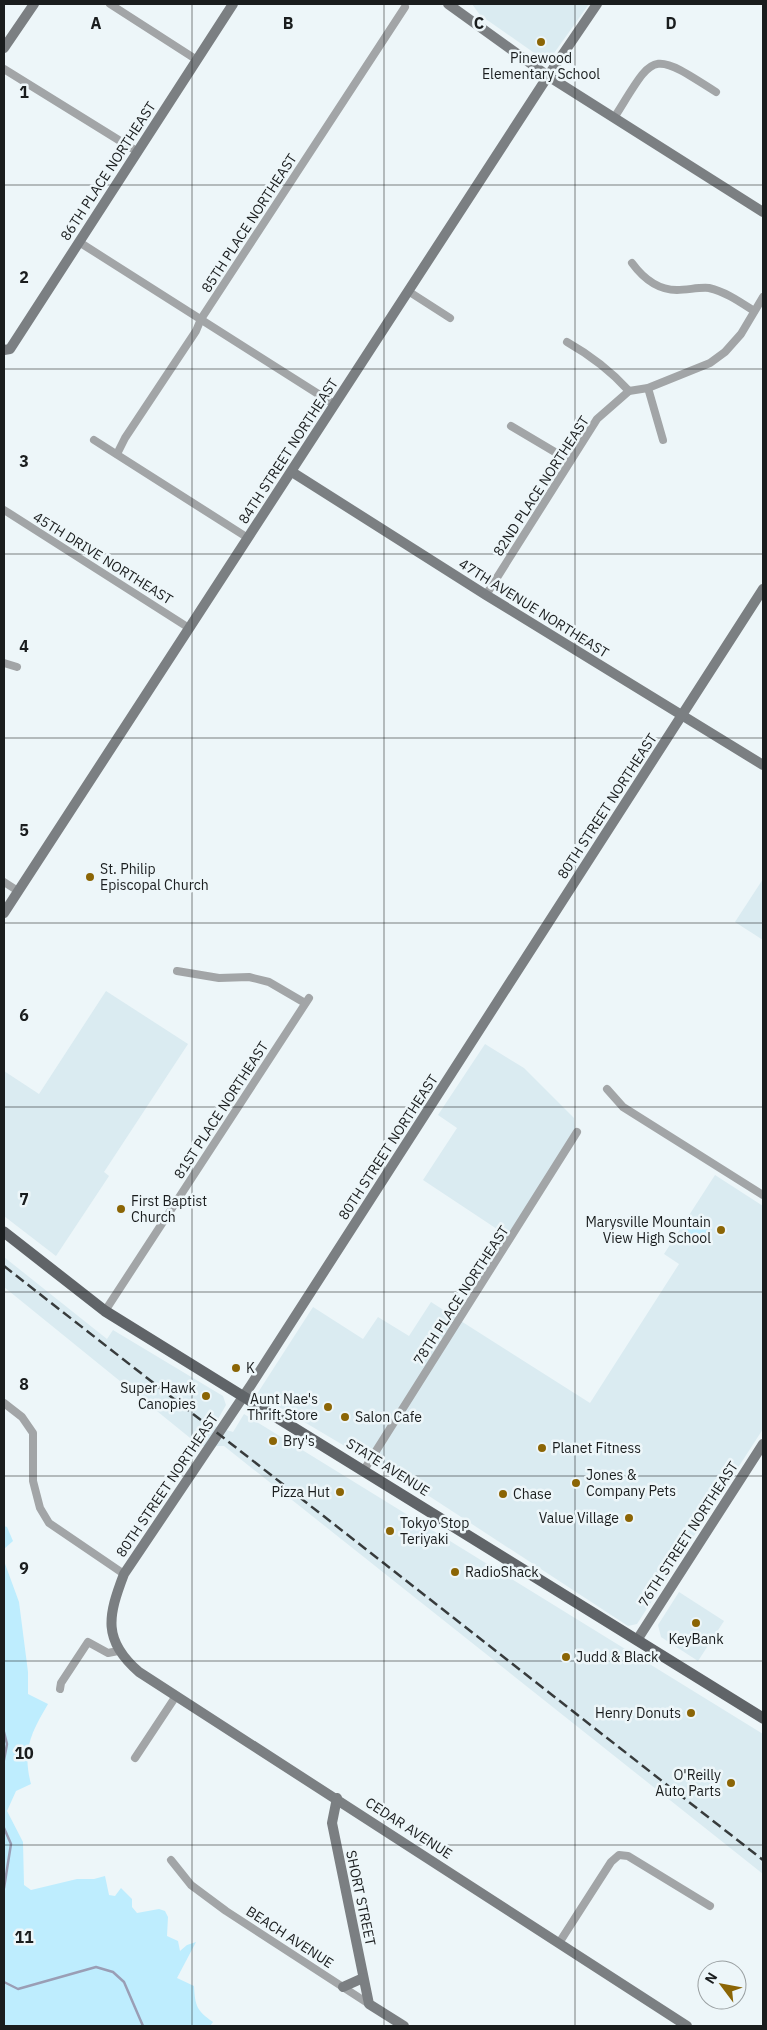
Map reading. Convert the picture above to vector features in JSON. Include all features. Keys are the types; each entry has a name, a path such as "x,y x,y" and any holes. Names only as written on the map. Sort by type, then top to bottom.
{"main road":[{"name":"STATE AVENUE","path":"4,1232 106,1311 763,1718"}],"street":[{"path":"4,48 34,4"},
{"path":"110,4 197,60"},
{"name":"86TH PLACE NORTHEAST","path":"4,350 10,349 234,4"},
{"path":"448,4 548,76 763,212"},
{"name":"84TH STREET NORTHEAST","path":"4,913 292,472 334,404 597,4"},
{"name":"85TH PLACE NORTHEAST","path":"117,454 125,438 196,331 200,319 405,7"},
{"path":"614,118 646,68 661,62 676,66 716,92"},
{"path":"4,69 138,152"},
{"path":"79,242 334,404"},
{"path":"632,263 642,276 662,287 676,290 708,288 730,296 754,311"},
{"path":"408,291 450,318"},
{"path":"567,342 584,351 615,376 629,391 648,388 710,363 725,352 741,334 763,297"},
{"path":"648,388 663,440"},
{"name":"82ND PLACE NORTHEAST","path":"486,595 597,419 629,391"},
{"path":"511,426 570,461"},
{"path":"94,440 248,538"},
{"name":"47TH AVENUE NORTHEAST","path":"292,472 486,595 763,765"},
{"name":"45TH DRIVE NORTHEAST","path":"4,510 189,628"},
{"name":"80TH STREET NORTHEAST","path":"118,1651 111,1629 110,1616 112,1605 124,1574 244,1396 763,589"},
{"path":"4,663 17,667"},
{"path":"4,882 18,891"},
{"name":"81ST PLACE NORTHEAST","path":"106,1311 307,1001 269,982 249,978 219,978 176,971"},
{"path":"607,1089 623,1106 763,1195"},
{"name":"78TH PLACE NORTHEAST","path":"364,1470 577,1132"},
{"path":"4,1403 22,1417 33,1433 33,1481 40,1508 49,1523 124,1574"},
{"name":"76TH STREET NORTHEAST","path":"637,1640 763,1444"},
{"path":"60,1690 61,1683 88,1642 108,1653 118,1651"},
{"name":"CEDAR AVENUE","path":"118,1651 139,1672 337,1798 687,2026"},
{"path":"135,1758 176,1696"},
{"name":"SHORT STREET","path":"337,1798 332,1823 369,2004"},
{"path":"559,1943 611,1862 619,1855 628,1856 710,1906"},
{"name":"BEACH AVENUE","path":"171,1860 191,1885 275,1944 404,2026"},
{"path":"343,1987 363,1978"}],"shaded area":[{"name":"Pinewood Elementary School","path":"472,4 589,4 552,56 546,58 540,57 480,15"},
{"path":"763,879 763,940 735,922"},
{"path":"106,991 188,1044 104,1172 109,1176 56,1256 4,1216 4,1071 39,1094"},
{"path":"485,1044 524,1068 574,1118 575,1130 509,1237 423,1180 457,1128 438,1115"},
{"path":"715,1175 763,1206 763,1429 637,1624 628,1626 429,1496 257,1394 313,1307 363,1339 378,1317 409,1336 431,1302 590,1403 679,1264 664,1254"},
{"path":"690,1217 712,1231 707,1242 704,1243 683,1230"},
{"path":"4,1257 107,1339 113,1330 223,1396 226,1405 214,1426 233,1432 244,1414 763,1734 763,1874 224,1446 200,1446 4,1287"},
{"path":"4,1526 7,1527 13,1541 4,1549"},
{"path":"4,1561 19,1602 28,1672 28,1694 48,1704 33,1733 28,1751 28,1772 31,1784 16,1791 7,1811 23,1842 24,1885 31,1890 77,1879 94,1879 105,1876 109,1895 115,1896 121,1888 132,1899 132,1907 137,1913 159,1909 165,1911 168,1917 167,1936 178,1941 180,1951 187,1945 196,1942 177,1978 194,1986 196,2003 203,2015 213,2022 210,2026 4,2026"},
{"path":"679,1592 724,1621 698,1661 661,1637 658,1625"}],"waterway":[{"path":"4,1732 7,1744 4,1760"},
{"path":"4,1828 11,1844 4,1888"},
{"path":"4,1982 18,1989 96,1967 113,1972 124,1982 143,2026"}],"railway":[{"path":"4,1266 763,1860"}],"place":[{"name":"Pinewood Elementary School","path":"541,42"},
{"name":"St. Philip Episcopal Church","path":"90,877"},
{"name":"First Baptist Church","path":"121,1209"},
{"name":"Marysville Mountain View High School","path":"721,1230"},
{"name":"K","path":"236,1368"},
{"name":"Super Hawk Canopies","path":"206,1396"},
{"name":"Aunt Nae's Thrift Store","path":"328,1407"},
{"name":"Salon Cafe","path":"345,1417"},
{"name":"Bry's","path":"273,1441"},
{"name":"Planet Fitness","path":"542,1448"},
{"name":"Jones & Company Pets","path":"576,1483"},
{"name":"Pizza Hut","path":"340,1492"},
{"name":"Chase","path":"503,1494"},
{"name":"Value Village","path":"629,1518"},
{"name":"Tokyo Stop Teriyaki","path":"390,1531"},
{"name":"RadioShack","path":"455,1572"},
{"name":"KeyBank","path":"696,1623"},
{"name":"Judd & Black","path":"566,1657"},
{"name":"Henry Donuts","path":"691,1713"},
{"name":"O'Reilly Auto Parts","path":"731,1783"}]}
